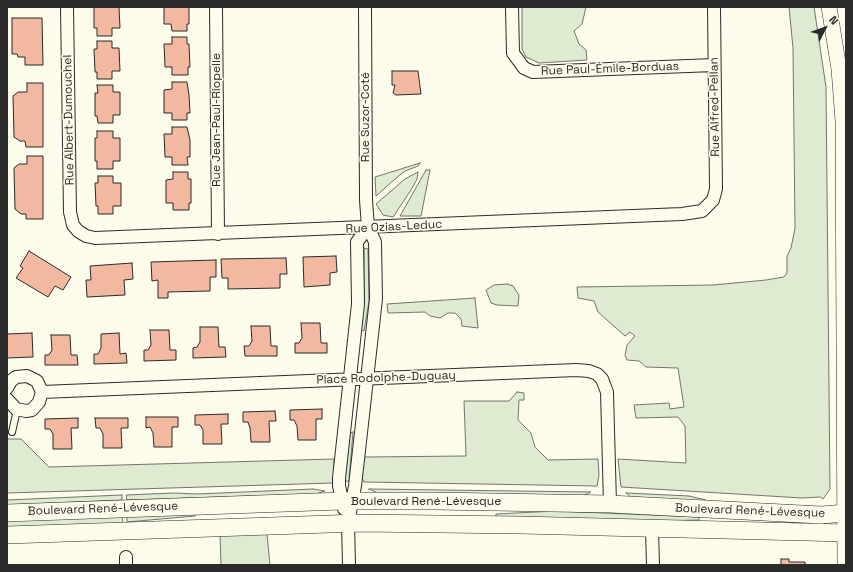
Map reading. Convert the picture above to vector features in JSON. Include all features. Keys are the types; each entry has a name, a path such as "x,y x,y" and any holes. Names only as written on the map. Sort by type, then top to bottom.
{"main road":[{"name":"Boulevard René-Lévesque","path":"7,513 347,501 610,504 821,515 846,513"},
{"name":"Boulevard René-Lévesque","path":"7,535 348,524 505,525 846,533"}],"street":[{"name":"Rue Albert-Dumouchel","path":"67,7 70,212 73,225 78,231"},
{"name":"Rue Jean-Paul-Riopelle","path":"216,7 218,234"},
{"name":"Rue Suzor-Coté","path":"347,501 355,486 370,338 376,299 375,242 368,227 365,7"},
{"name":"Rue Paul-Émile-Borduas","path":"512,7 513,53 524,68 533,72 714,65"},
{"name":"Rue Alfred-Pellan","path":"709,206 716,189 714,7"},
{"path":"829,7 839,69 844,121 845,565"},
{"name":"Rue Ozias-Leduc","path":"78,231 86,236 96,238 218,234 682,214 697,213 709,206"},
{"name":"Rue Suzor-Coté","path":"349,565 347,501 339,486 358,304 357,242 368,227"},
{"path":"355,337 370,338"},
{"name":"Place Rodolphe-Duguay","path":"42,392 576,370 597,374 602,378 607,392 610,504"},
{"path":"7,388 11,381 16,377 27,376 37,381 42,392 36,406 26,411 17,410 11,406 7,399"},
{"path":"345,426 361,427"},
{"path":"652,529 653,565"}],"lane":[{"path":"12,432 17,410"}],"green space":[{"path":"522,7 586,7 582,24 574,31 579,44 586,50 587,60 539,63 526,57 522,49"},
{"path":"789,7 814,7 826,87 830,489 823,499 820,497 802,498 621,487 618,459 686,463 685,426 678,417 636,418 634,405 669,403 670,409 684,407 678,368 646,367 639,361 627,360 625,355 627,345 635,336 630,332 625,336 598,312 594,301 578,298 577,287 713,285 784,277 787,273 787,256 791,248 795,228 793,48"},
{"path":"420,163 418,166 405,171 376,196 375,177"},
{"path":"426,170 430,170 421,216 400,216"},
{"path":"418,172 417,179 411,190 393,217 383,215 376,204 405,179"},
{"path":"364,248 368,249 369,301 364,331 361,330 364,300"},
{"path":"507,284 513,286 519,295 518,306 497,305 491,303 486,290 494,285"},
{"path":"475,298 478,328 462,326 461,319 455,313 448,313 440,318 430,316 425,312 388,313 387,304"},
{"path":"517,392 524,393 524,400 519,400 518,420 531,433 535,447 548,460 598,459 599,475 597,486 364,482 361,475 364,457 466,456 464,401 509,401"},
{"path":"353,432 348,482 345,480 350,433"},
{"path":"7,439 21,439 49,467 334,459 334,477 333,483 7,493"},
{"path":"313,489 325,491 316,494 127,500 126,495 174,493 197,494"},
{"path":"369,489 591,492 583,496 378,493"},
{"path":"626,493 689,496 706,500 707,502 631,497"},
{"path":"122,495 122,500 7,505 7,500"},
{"path":"556,511 699,517 699,520 648,521 496,517 496,514"},
{"path":"195,512 195,516 127,522 127,515"},
{"path":"122,516 123,523 7,528 7,520"},
{"path":"267,534 270,565 221,565 220,535"}],"building":[{"path":"94,7 119,7 120,28 112,28 112,36 97,36 97,28 94,28"},
{"path":"164,7 189,7 189,24 187,24 187,31 172,31 171,24 164,24"},
{"path":"12,18 42,18 43,65 25,65 25,57 18,57 17,54 12,54"},
{"path":"172,37 187,37 187,44 189,44 190,67 188,67 188,75 172,75 172,67 165,67 164,44 172,44"},
{"path":"97,41 112,41 112,48 119,48 120,71 112,71 112,79 97,79 97,72 95,72 94,49 97,49"},
{"path":"392,71 418,71 421,94 396,95 393,93 395,85 392,85"},
{"path":"172,82 187,82 190,113 187,113 187,120 172,120 172,113 164,113 164,90 172,89"},
{"path":"27,83 43,83 43,147 26,147 25,141 20,141 14,137 13,96 18,92 27,92"},
{"path":"97,85 113,85 113,92 120,92 120,115 113,115 113,123 98,123 97,116 95,116 95,93 98,93"},
{"path":"172,127 187,127 190,140 190,157 187,157 188,165 172,165 172,157 165,157 164,134 172,134"},
{"path":"97,131 113,131 113,138 120,138 120,161 113,161 113,169 97,169 97,161 95,161 95,138 97,138"},
{"path":"27,156 43,156 43,219 26,219 26,214 21,214 15,209 14,168 19,164 27,164"},
{"path":"173,172 188,172 188,179 191,179 191,203 189,203 189,210 173,210 173,203 166,203 166,180 173,179"},
{"path":"98,176 113,176 113,183 121,183 121,206 113,206 113,214 98,214 98,206 96,206 95,183 98,183"},
{"path":"29,251 71,277 63,290 55,286 48,297 16,278 23,268 20,266"},
{"path":"336,256 337,272 330,273 330,285 304,287 303,257"},
{"path":"286,258 287,274 280,274 280,288 228,289 228,278 222,278 221,259"},
{"path":"216,260 216,277 210,277 210,291 168,292 168,298 158,298 158,280 152,281 151,262"},
{"path":"132,263 133,279 124,280 125,295 87,297 86,280 91,280 90,266"},
{"path":"301,323 320,323 321,343 327,343 327,353 295,353 295,343 299,343 302,338"},
{"path":"251,326 270,326 271,346 277,346 277,356 245,356 244,346 249,346 252,341"},
{"path":"200,327 218,327 219,347 225,347 226,357 193,358 193,348 197,347 200,342"},
{"path":"150,330 169,330 170,350 176,350 176,360 144,361 144,350 148,350 151,345"},
{"path":"32,333 33,357 7,358 7,334"},
{"path":"119,333 120,354 126,353 127,363 94,364 94,354 98,354 101,348 101,334"},
{"path":"51,335 70,335 71,355 77,355 78,365 45,365 45,355 49,355 52,350"},
{"path":"322,409 322,419 316,419 316,440 298,440 297,426 294,420 290,420 290,410"},
{"path":"275,411 276,421 269,421 270,442 251,442 250,428 248,422 243,422 243,412"},
{"path":"228,414 228,424 221,424 222,444 203,444 203,430 200,425 195,425 195,415"},
{"path":"146,417 178,417 178,427 172,427 172,447 154,447 153,433 150,427 146,428"},
{"path":"78,418 78,428 71,428 72,449 53,449 53,434 50,429 45,429 45,419"},
{"path":"95,418 128,418 128,428 121,428 122,448 103,448 103,434 100,428 96,428"},
{"path":"781,559 789,559 789,562 805,562 805,565 781,565"}]}
